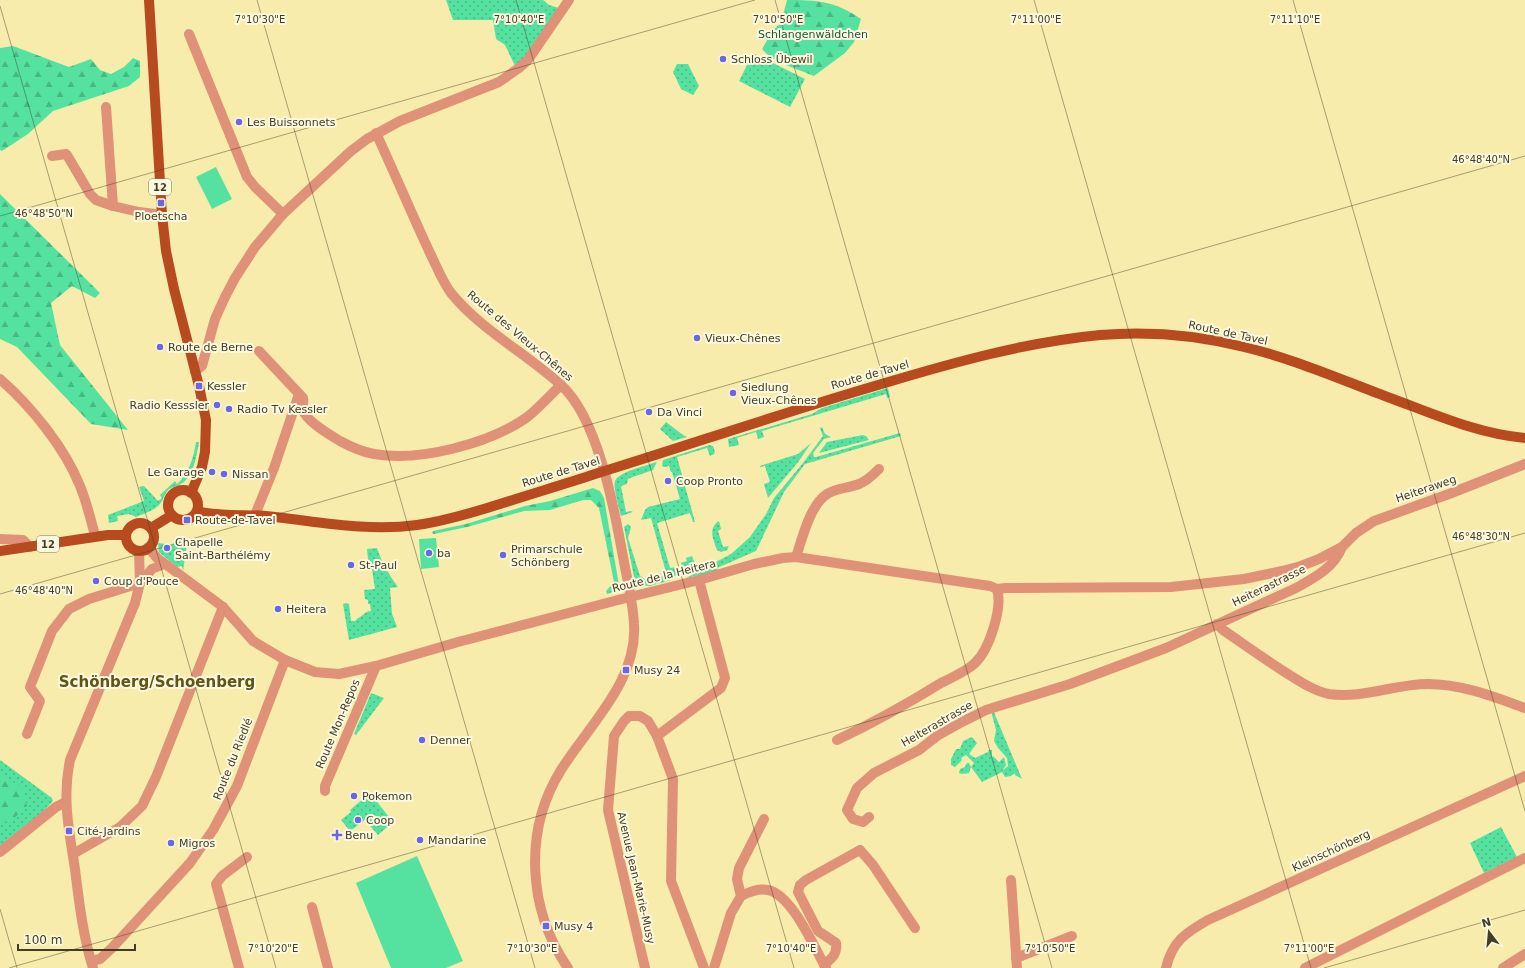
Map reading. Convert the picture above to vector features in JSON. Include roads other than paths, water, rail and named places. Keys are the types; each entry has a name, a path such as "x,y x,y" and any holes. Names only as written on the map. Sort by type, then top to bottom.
{"main road":[{"name":"12","path":"149,0 162,215 174,289 206,420 205,452 202,467 191,493"},
{"name":"Route de Tavel","path":"197,511 208,514 255,516 342,526 389,527 414,525 456,518 839,396 947,365 1048,343 1118,334 1184,336 1246,347 1281,357 1464,426 1502,435 1525,438"},
{"path":"182,490 191,493 198,501 197,511 187,520 179,519 172,515 169,506 171,497 182,490"},
{"path":"151,528 172,515"},
{"path":"138,523 147,525 151,528 153,538 143,549 129,545 126,535 130,527 138,523"},
{"name":"12","path":"0,551 95,536 126,535"}],"street":[{"path":"195,371 202,366 215,319 235,278 251,252 283,214 354,148 376,133 400,121 499,82 519,68 528,60 569,0"},
{"path":"189,34 247,177 255,187 283,214"},
{"path":"106,106 113,206"},
{"name":"Route des Vieux-Chênes","path":"376,133 419,229 449,290 459,302 481,322 561,384 587,423 604,472"},
{"path":"52,156 67,155 90,194 96,200 113,206 139,212 162,215"},
{"path":"259,352 303,398 303,412 327,434 365,452 395,456 448,449 490,436 526,418 561,384"},
{"path":"0,379 28,407 68,461 80,486 95,536"},
{"path":"255,516 274,468 299,394"},
{"name":"Heiteraweg","path":"1342,547 1356,533 1374,520 1449,494 1525,464"},
{"path":"796,557 810,516 817,504 826,494 861,483 879,469"},
{"path":"568,968 561,958 547,930 539,903 535,879 535,846 539,824 546,801 556,779 618,686 626,670 635,639 631,597 604,472"},
{"path":"0,539 23,540 30,547"},
{"name":"Heiterastrasse","path":"997,590 1006,588 1171,587 1244,578 1301,566 1319,559 1342,547"},
{"name":"Heiterastrasse","path":"870,817 863,822 853,819 847,810 857,788 874,773 919,750 943,732 986,710 1070,684 1182,642 1314,578 1335,561 1342,547"},
{"path":"92,965 81,915 66,802 66,780 70,760 129,617 140,583 143,549"},
{"name":"Route de la Heitera","path":"143,549 151,552 164,564 223,607 253,641 285,660 315,672 339,674 376,666 458,642 699,580 754,564 783,558 796,557 938,578 990,586 997,590"},
{"path":"27,734 40,701 30,687 52,631 59,620 70,609 80,603 118,589 140,583 152,569 164,564"},
{"path":"657,736 721,688 725,678 699,580"},
{"path":"837,740 878,720 975,664 988,645 993,632 999,595 997,590"},
{"path":"73,854 120,827 142,806 156,777 223,607"},
{"path":"1218,624 1223,630 1282,670 1317,691 1329,694 1344,695 1412,685 1444,685 1464,688 1525,708"},
{"name":"Route du Riedlé","path":"92,965 112,948 190,863 213,830 237,786 285,660"},
{"name":"Route Mon-Repos","path":"325,791 328,779 376,666"},
{"name":"Avenue Jean-Marie-Musy","path":"645,968 608,810 614,736 624,721 629,716 634,715 640,716 648,721 657,736 672,779 671,880 704,968"},
{"name":"Kleinschönberg","path":"1166,968 1169,957 1175,945 1184,934 1208,920 1525,776"},
{"path":"0,852 56,807 66,802"},
{"path":"741,896 737,879 739,868 764,819"},
{"path":"714,968 731,913 741,896 754,890 762,889 768,890 782,897 797,916 825,967 835,955 837,948 836,944 818,931 798,892 800,885 806,880 860,850 873,865 915,928"},
{"path":"239,968 216,884 222,876 247,857"},
{"path":"1305,968 1525,858"},
{"path":"1011,880 1016,963 1072,936"},
{"path":"312,907 328,968"},
{"path":"1510,966 1525,954"}],"place":[{"name":"Schloss Übewil","path":"723,59"},
{"name":"Les Buissonnets","path":"239,122"},
{"name":"Ploetscha","path":"161,203"},
{"name":"Vieux-Chênes","path":"697,338"},
{"name":"Route de Berne","path":"160,347"},
{"name":"Kessler","path":"199,386"},
{"name":"Siedlung Vieux-Chênes","path":"733,393"},
{"name":"Radio Kesssler","path":"217,405"},
{"name":"Radio Tv Kessler","path":"229,409"},
{"name":"Da Vinci","path":"649,412"},
{"name":"Le Garage","path":"212,472"},
{"name":"Nissan","path":"224,474"},
{"name":"Coop Pronto","path":"668,481"},
{"name":"Route-de-Tavel","path":"187,520"},
{"name":"Chapelle Saint-Barthélémy","path":"167,548"},
{"name":"ba","path":"429,553"},
{"name":"Primarschule Schönberg","path":"503,555"},
{"name":"St-Paul","path":"351,565"},
{"name":"Coup d'Pouce","path":"96,581"},
{"name":"Heitera","path":"278,609"},
{"name":"Musy 24","path":"626,670"},
{"name":"Denner","path":"422,740"},
{"name":"Pokemon","path":"354,796"},
{"name":"Coop","path":"358,820"},
{"name":"Cité-Jardins","path":"69,831"},
{"name":"Benu","path":"337,835"},
{"name":"Mandarine","path":"420,840"},
{"name":"Migros","path":"171,843"},
{"name":"Musy 4","path":"546,926"}],"district":[{"name":"Schönberg/Schoenberg","path":"157,682"}],"park label":[{"name":"Schlangenwäldchen","path":"813,34"}]}
